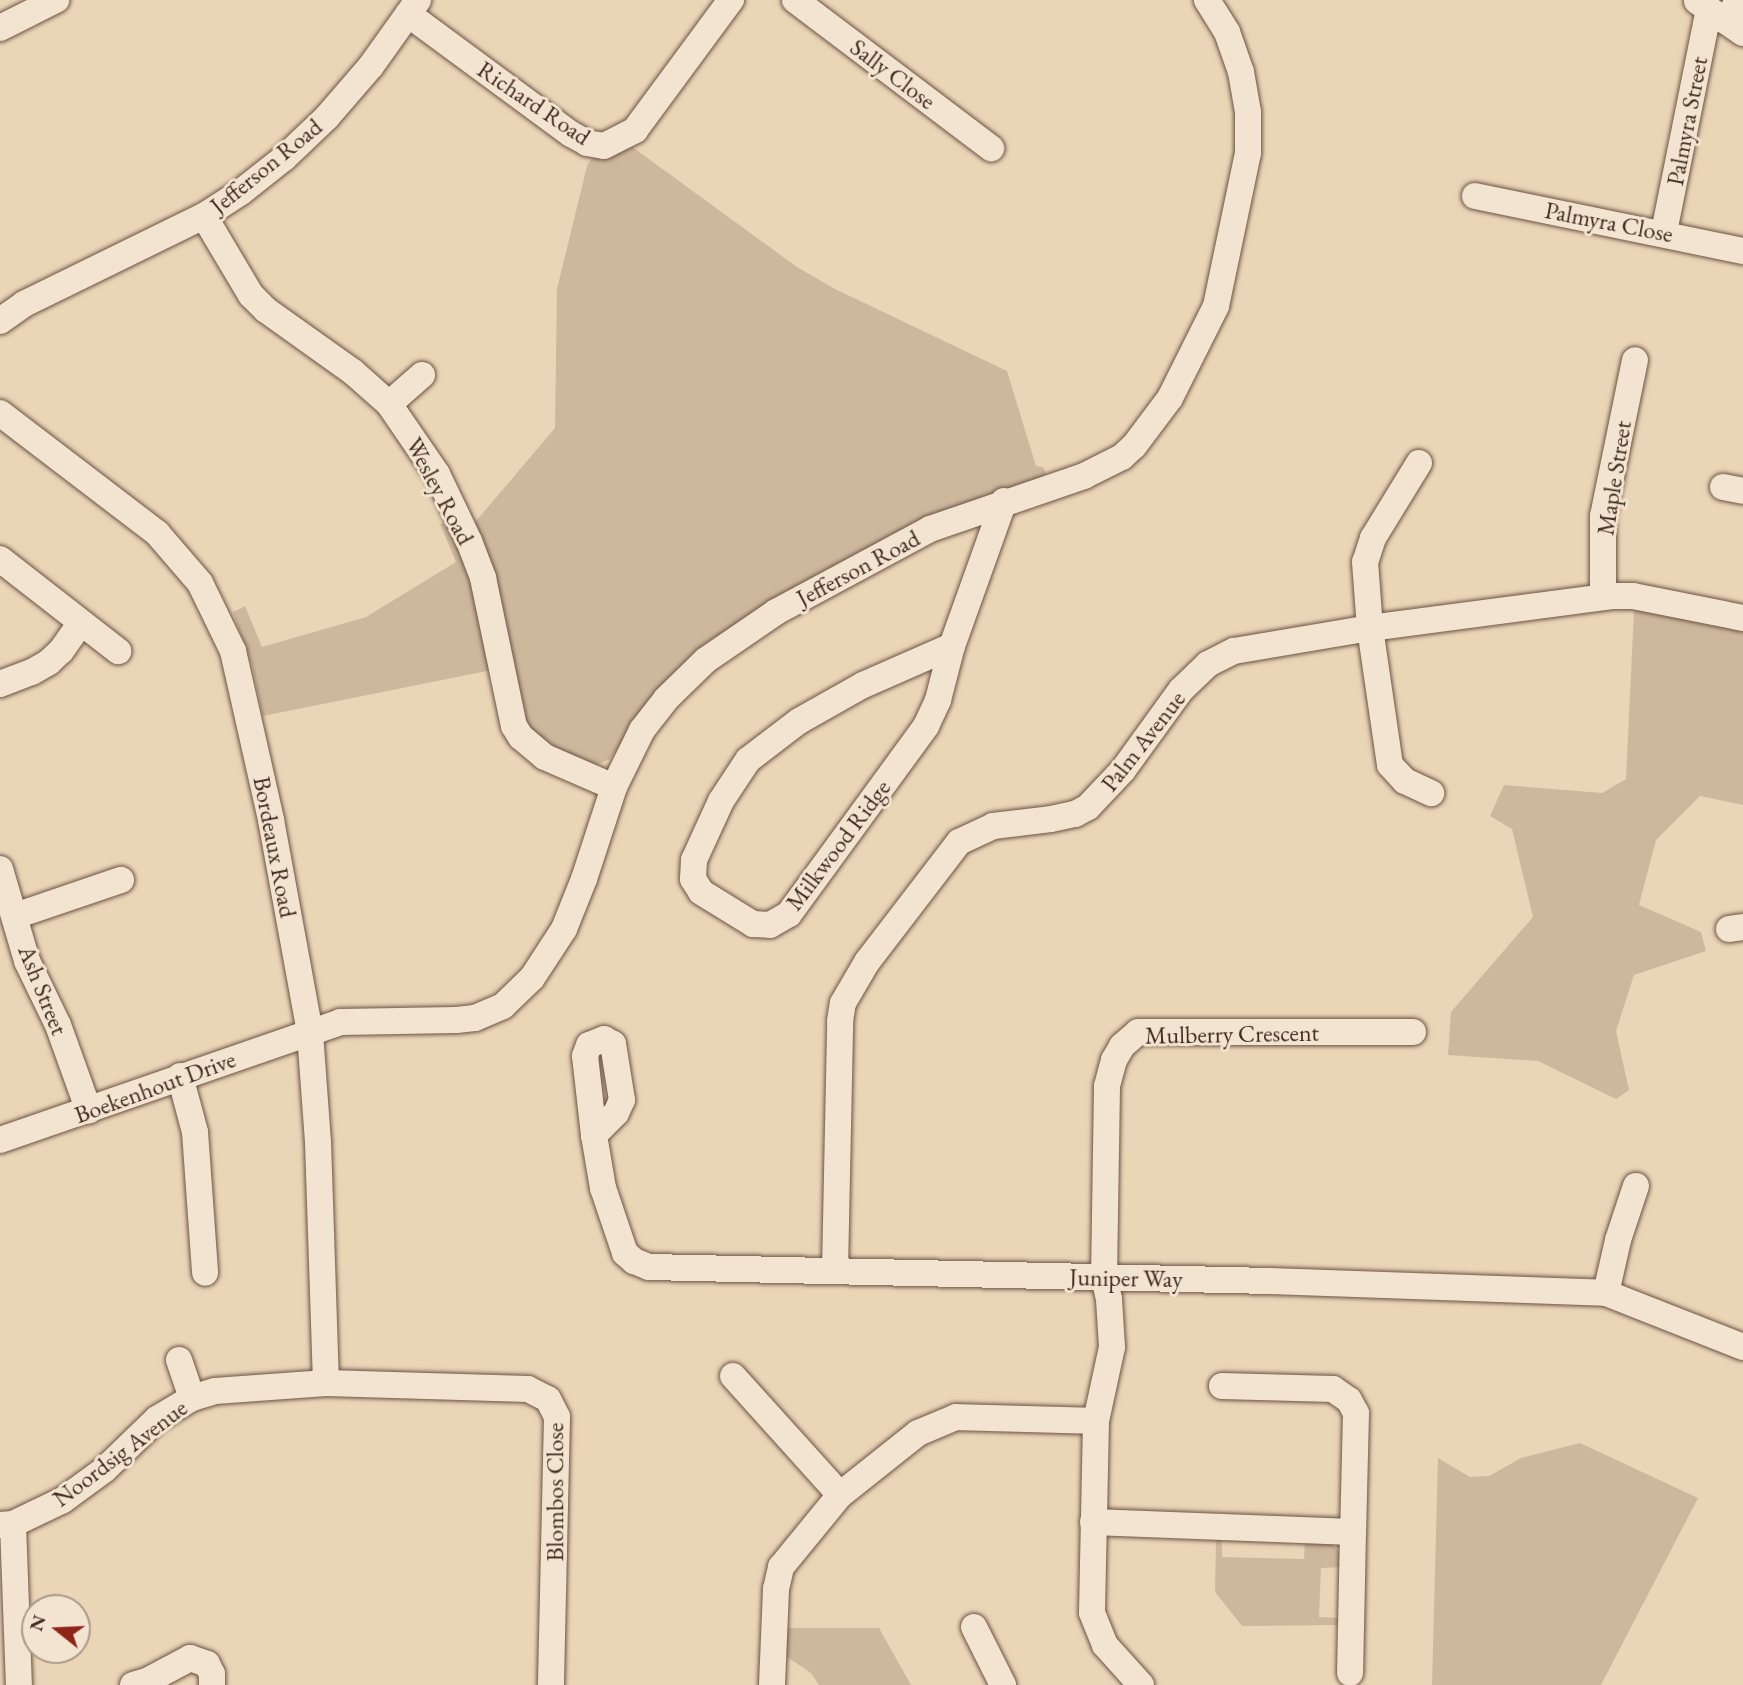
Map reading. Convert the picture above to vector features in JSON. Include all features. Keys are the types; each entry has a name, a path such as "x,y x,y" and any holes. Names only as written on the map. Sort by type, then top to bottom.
{"street":[{"path":"0,28 56,0"},
{"name":"Richard Road","path":"413,7 571,134 587,143 604,146 635,130 731,0"},
{"name":"Sally Close","path":"795,0 991,148"},
{"name":"Jefferson Road","path":"310,1033 340,1022 475,1018 490,1014 509,1002 532,978 564,929 584,879 614,787 632,748 654,713 684,680 723,646 776,612 930,529 1004,501 1084,476 1113,462 1134,446 1170,398 1216,306 1248,153 1248,112 1241,72 1227,32 1207,0"},
{"name":"Jefferson Road","path":"0,321 24,304 204,216 284,158 327,117 371,66 413,7"},
{"name":"Palmyra Street","path":"1664,232 1722,12"},
{"name":"Palmyra Close","path":"1475,196 1664,232 1743,251"},
{"name":"Wesley Road","path":"204,216 251,296 266,310 354,372 389,404 437,474 469,541 491,611 514,726 526,742 544,757 614,787"},
{"name":"Maple Street","path":"1603,597 1603,516 1635,360"},
{"path":"389,404 422,375"},
{"name":"Bordeaux Road","path":"0,413 157,533 191,570 209,597 233,651 251,720 310,1033 318,1142 327,1383"},
{"path":"1419,463 1368,547 1365,562 1370,628 1390,765 1405,781 1431,793"},
{"name":"Milkwood Ridge","path":"952,646 863,685 799,721 748,760 721,801 694,860 693,879 701,892 753,924 770,925 789,914 926,726 938,700 952,646 1004,501"},
{"path":"0,559 118,652"},
{"name":"Palm Avenue","path":"835,1270 840,1021 843,1003 867,962 952,849 979,830 1074,814 1088,807 1123,771 1181,690 1208,664 1221,656 1290,639 1603,597 1633,596 1743,618"},
{"path":"0,684 32,672 49,662 80,624"},
{"name":"Ash Street","path":"0,869 27,961 58,1025 89,1111"},
{"path":"15,916 121,880"},
{"name":"Mulberry Crescent","path":"1142,1685 1105,1644 1093,1616 1096,1421 1112,1347 1109,1299 1104,1278 1107,1086 1117,1052 1138,1032 1413,1032"},
{"name":"Boekenhout Drive","path":"0,1140 310,1033"},
{"path":"180,1076 195,1132 205,1273"},
{"name":"Juniper Way","path":"594,1135 610,1212 625,1253 634,1261 658,1268 835,1270 1606,1293 1743,1347"},
{"path":"1606,1293 1618,1240 1636,1186"},
{"path":"178,1360 192,1398"},
{"path":"733,1376 840,1495"},
{"name":"Noordsig Avenue","path":"7,1525 84,1486 157,1419 192,1398 215,1391 327,1383"},
{"name":"Blombos Close","path":"327,1383 528,1389 548,1399 557,1417 558,1449 551,1685"},
{"path":"1222,1386 1333,1389 1349,1400 1356,1413 1350,1673"},
{"path":"772,1685 776,1589 781,1567 840,1495 918,1433 956,1417 1096,1421"},
{"path":"1093,1522 1353,1532"},
{"path":"7,1525 19,1685"},
{"path":"974,1627 1003,1685"},
{"path":"133,1685 147,1681 190,1658 207,1664 212,1674 212,1685"}],"shaded area":[{"path":"631,146 797,267 835,289 1007,371 1036,466 1043,467 1046,473 1045,478 870,549 625,737 610,759 593,766 552,749 528,730 471,527 555,428 557,289 587,166 593,156"},
{"path":"448,521 472,580 492,670 263,716 252,665 233,612 245,606 262,647 366,617 456,562 440,524"},
{"path":"1634,610 1743,630 1743,805 1700,796 1656,840 1639,905 1701,932 1706,951 1634,975 1616,1031 1629,1090 1616,1099 1538,1061 1448,1055 1451,1012 1533,917 1512,829 1490,816 1504,785 1602,793 1626,779"},
{"path":"1580,1443 1698,1498 1601,1685 1432,1685 1438,1458 1470,1477 1489,1476 1521,1458"},
{"path":"1216,1537 1222,1537 1222,1557 1304,1559 1305,1538 1331,1543 1339,1552 1342,1567 1321,1568 1319,1617 1339,1618 1338,1625 1242,1626 1215,1592"},
{"path":"783,1628 879,1628 911,1685 819,1685 811,1673 787,1657"}]}
